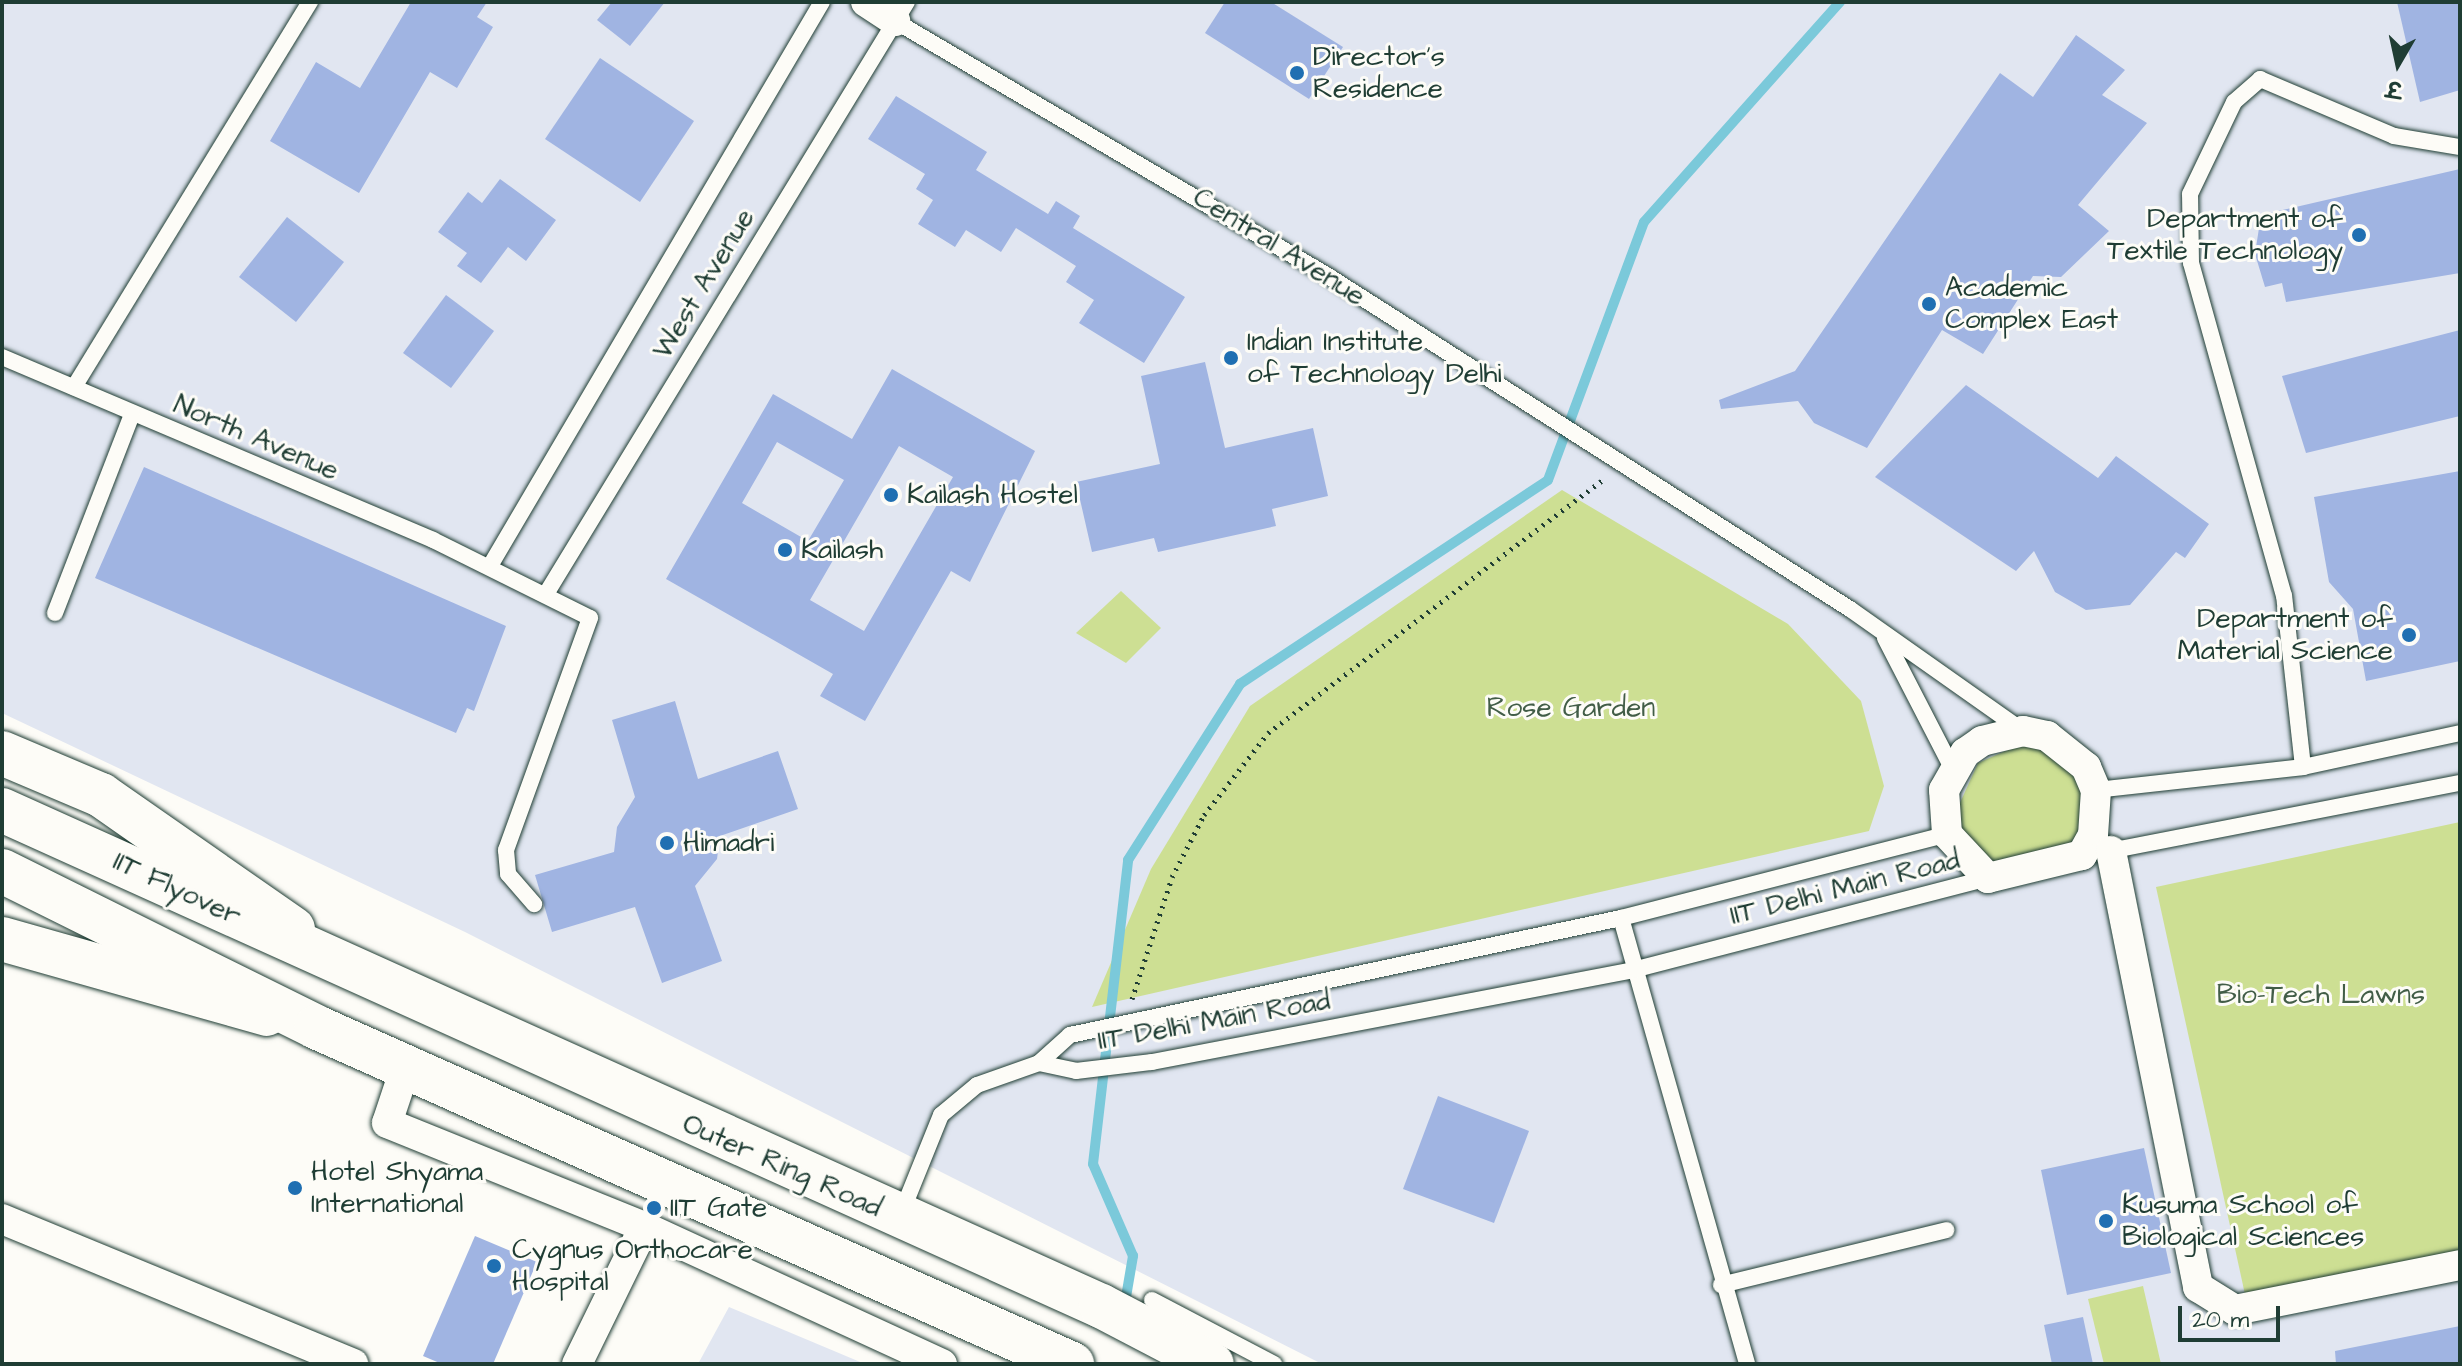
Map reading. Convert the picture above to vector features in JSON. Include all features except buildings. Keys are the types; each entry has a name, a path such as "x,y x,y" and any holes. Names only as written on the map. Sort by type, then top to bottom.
{"main road":[{"path":"2,753 101,795 352,970"},
{"name":"IIT Flyover","path":"2,810 352,970"},
{"path":"2,871 316,1027 407,1063 1072,1364"},
{"path":"2,939 316,1027"},
{"name":"Outer Ring Road","path":"352,970 898,1219 1101,1306 1212,1364"}],"street":[{"name":"Central Avenue","path":"866,2 901,12"},
{"path":"2096,853 1988,878 1956,852 1947,834 1944,790 1953,770 1982,741 2023,731 2069,749 2096,790 2093,835 2096,853 2198,1287 2235,1310 2460,1265"},
{"path":"407,1063 387,1123 644,1227 942,1364"},
{"path":"2,1219 353,1364"},
{"path":"577,1364 644,1227"},
{"path":"839,1317 866,1271"}],"lane":[{"path":"74,387 310,2"},
{"name":"West Avenue","path":"490,566 822,2"},
{"name":"West Avenue","path":"546,594 901,12"},
{"name":"Central Avenue","path":"901,12 1315,268 1884,637 2023,731"},
{"path":"2303,767 2284,596 2191,263 2190,194 2234,102 2260,79 2394,136 2460,147"},
{"name":"North Avenue","path":"2,357 490,566 590,618 506,850 508,874 534,904"},
{"path":"55,613 132,414"},
{"name":"Central Avenue","path":"1884,637 1953,770"},
{"path":"2096,790 2303,767 2460,733"},
{"path":"2096,853 2460,783"},
{"name":"IIT Delhi Main Road","path":"1039,1063 1070,1035 1124,1018 1621,918 1947,834"},
{"name":"IIT Delhi Main Road","path":"1039,1063 1088,1069 1121,1066 1633,970 1988,878"},
{"path":"1621,918 1721,1285 1747,1364"},
{"path":"898,1219 941,1115 977,1085 1039,1063"},
{"path":"1721,1285 1946,1230"},
{"path":"1152,1300 1274,1364"}],"path":[{"path":"1124,1018 1172,877 1204,815 1268,733 1539,534 1619,467"}],"shaded area":[{"name":"Indian Institute of Technology Delhi","path":"2,2 2460,2 2460,1364 1322,1364 465,932 2,713"},
{"path":"729,1307 865,1364 698,1364"}],"green space":[{"name":"Rose Garden","path":"1562,490 1788,624 1861,701 1884,786 1869,831 1092,1007 1151,869 1250,706"},
{"path":"1121,591 1161,628 1126,663 1076,633"},
{"path":"2021,744 2045,748 2080,779 2087,802 2075,847 1992,864 1962,829 1959,805 1978,763"},
{"name":"Bio-Tech Lawns","path":"2460,822 2460,1253 2246,1299 2156,887"},
{"path":"2143,1286 2161,1364 2104,1364 2088,1299"}],"waterway":[{"path":"1126,1297 1133,1256 1093,1164 1128,860 1240,684 1548,480 1644,222 1840,2"}],"place":[{"name":"Director's Residence","path":"1297,73"},
{"name":"Department of Textile Technology","path":"2359,235"},
{"name":"Academic Complex East","path":"1929,304"},
{"name":"Indian Institute of Technology Delhi","path":"1231,358"},
{"name":"Kailash Hostel","path":"891,495"},
{"name":"Kailash","path":"785,550"},
{"name":"Department of Material Science","path":"2409,635"},
{"name":"Himadri","path":"667,843"},
{"name":"Hotel Shyama International","path":"295,1188"},
{"name":"IIT Gate","path":"654,1208"},
{"name":"Kusuma School of Biological Sciences","path":"2106,1221"},
{"name":"Cygnus Orthocare Hospital","path":"494,1266"}]}
